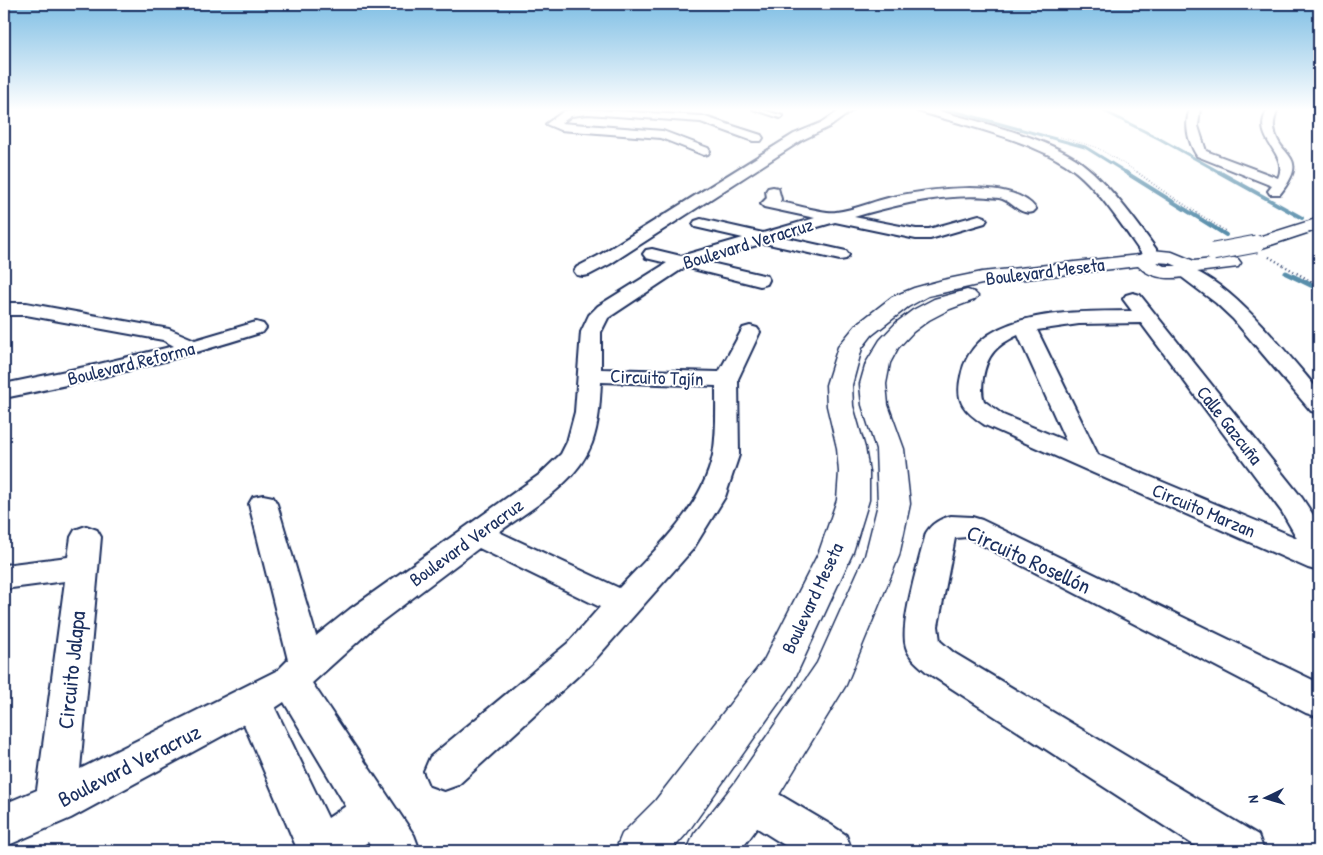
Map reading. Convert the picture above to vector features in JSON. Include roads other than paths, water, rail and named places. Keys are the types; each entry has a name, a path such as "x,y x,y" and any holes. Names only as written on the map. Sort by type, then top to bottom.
{"street":[{"path":"699,149 704,151"},
{"path":"583,271 604,260 778,149"},
{"path":"1046,149 1070,161 1089,176 1131,226 1167,264 1203,282 1237,311 1319,406"},
{"path":"1200,149 1201,153 1278,187 1286,176 1288,168 1278,149"},
{"name":"Boulevard Veracruz","path":"4,826 56,803 253,701 299,673 362,618 549,481 572,457 583,434 588,397 591,332 599,315 682,261 759,226 939,193 998,194 1008,196 1028,209"},
{"path":"759,226 771,197 846,210 923,234 979,220"},
{"name":"Boulevard Meseta","path":"711,851 750,800 832,673 882,556 894,504 890,449 876,405 873,384 878,363 888,345 905,327 921,315 942,304 1009,286 1167,264 1213,252 1264,251 1319,223"},
{"path":"701,224 759,226 840,254"},
{"name":"Boulevard Meseta","path":"639,851 671,817 778,672 836,552 852,500 854,472 851,448 840,406 839,385 850,346 864,330 900,302 921,292 950,284 982,278 1167,264 1231,263 1264,251 1319,238"},
{"path":"652,254 760,280"},
{"name":"Circuito Marzan","path":"1140,308 1080,319 1024,325 998,338 985,346 976,359 968,392 971,402 994,420 1319,560"},
{"name":"Calle Gazcuña","path":"1140,308 1292,505 1310,532 1319,555"},
{"path":"4,309 26,309 169,335 194,348"},
{"path":"1024,325 1088,461"},
{"name":"Boulevard Reforma","path":"4,391 52,382 194,348 256,328"},
{"path":"444,771 580,653 682,541 711,497 726,455 727,379 750,332"},
{"name":"Circuito Tajín","path":"588,375 727,379"},
{"path":"263,504 299,673 374,812 398,851"},
{"path":"844,524 887,535"},
{"name":"Circuito Rosellón","path":"1242,851 941,663 922,647 921,626 941,534 951,526 972,527 1319,702"},
{"path":"477,534 623,604"},
{"name":"Circuito Jalapa","path":"4,577 84,552 56,803"},
{"path":"253,701 320,850 374,812"},
{"path":"750,800 816,840 830,851"}],"waterway":[{"path":"1088,149 1127,173"},
{"path":"1178,149 1221,173"},
{"path":"1125,172 1226,235"},
{"path":"1219,172 1302,218"},
{"path":"1286,273 1319,289"}]}
